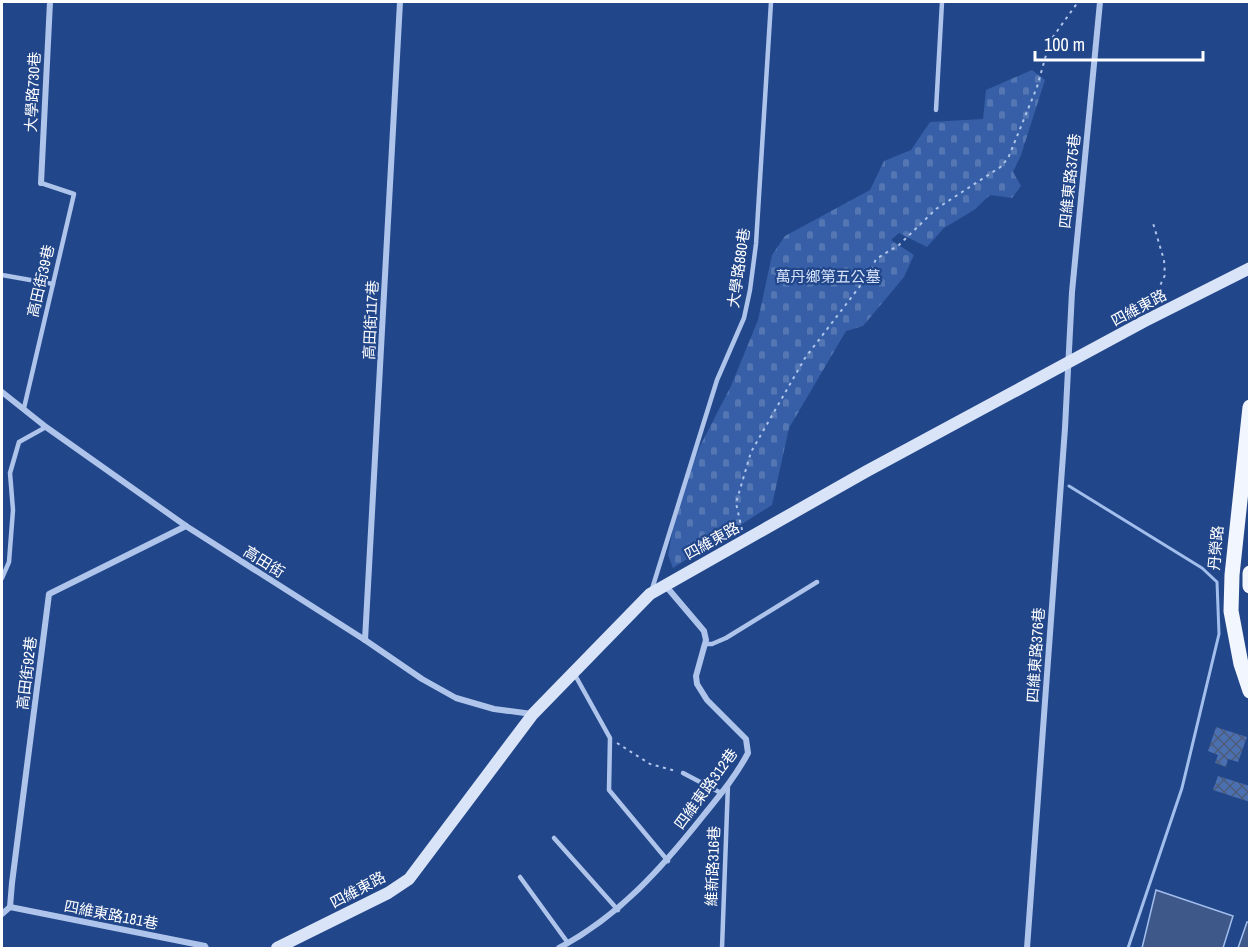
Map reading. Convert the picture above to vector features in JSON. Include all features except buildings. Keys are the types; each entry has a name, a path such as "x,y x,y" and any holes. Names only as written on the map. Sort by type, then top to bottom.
{"main road":[{"name":"丹榮路","path":"1250,408 1232,575 1231,611 1241,664 1250,691"},
{"path":"1250,573 1250,586"}],"street":[{"name":"大學路730巷","path":"41,183 50,2"},
{"name":"高田街117巷","path":"365,640 400,2"},
{"name":"四維東路375巷","path":"1067,363 1100,2"},
{"name":"四維東路","path":"277,948 293,945 388,893 408,879 533,714 650,594 867,471 1143,322 1250,268"},
{"name":"四維東路376巷","path":"1027,948 1065,428 1067,363"},
{"name":"高田街","path":"2,392 46,427 186,526 422,679 456,698 494,709 533,714"},
{"name":"高田街92巷","path":"10,907 49,594 186,526"},
{"path":"665,584 704,631 705,644"},
{"name":"四維東路312巷","path":"559,948 618,910 668,861 721,794 748,753 747,739 707,700 697,684 696,676 705,644"},
{"path":"2,914 10,907"},
{"name":"四維東路181巷","path":"10,907 206,948"}],"lane":[{"name":"大學路880巷","path":"650,594 717,380 744,318 750,290 756,244 771,2"},
{"path":"936,110 942,2"},
{"name":"高田街39巷","path":"24,408 74,194 41,183"},
{"path":"2,276 53,284"},
{"path":"2,578 9,562 13,510 10,473 19,442 46,427"},
{"path":"705,644 712,644 726,638 817,582"},
{"path":"574,673 610,738 609,790 668,861"},
{"path":"683,772 721,794"},
{"name":"維新路316巷","path":"722,948 728,784"},
{"path":"554,838 618,910"},
{"path":"520,877 568,944"}],"path":[{"path":"744,540 736,502 750,452 805,357 870,273 876,259 899,245 936,209 1002,166 1013,147 1037,87 1050,41 1078,2"},
{"path":"1143,322 1165,274 1164,260 1153,223"},
{"path":"610,738 650,764 683,772"}],"green space":[{"name":"萬丹鄉第五公墓","path":"1032,70 1045,80 1021,155 1013,172 1021,186 1012,198 990,195 974,210 944,228 927,247 899,233 891,240 914,255 904,277 863,326 846,331 789,428 772,505 673,568 668,555 676,512 699,448 731,386 758,320 772,255 785,236 870,190 884,161 911,150 930,122 983,119 986,90"}],"shaded area":[{"path":"1156,890 1233,916 1223,948 1142,948"},
{"path":"1247,922 1249,922 1249,948 1238,948"}],"waterway":[{"path":"1069,486 1202,568 1217,582 1219,634 1182,788 1128,948"}]}
